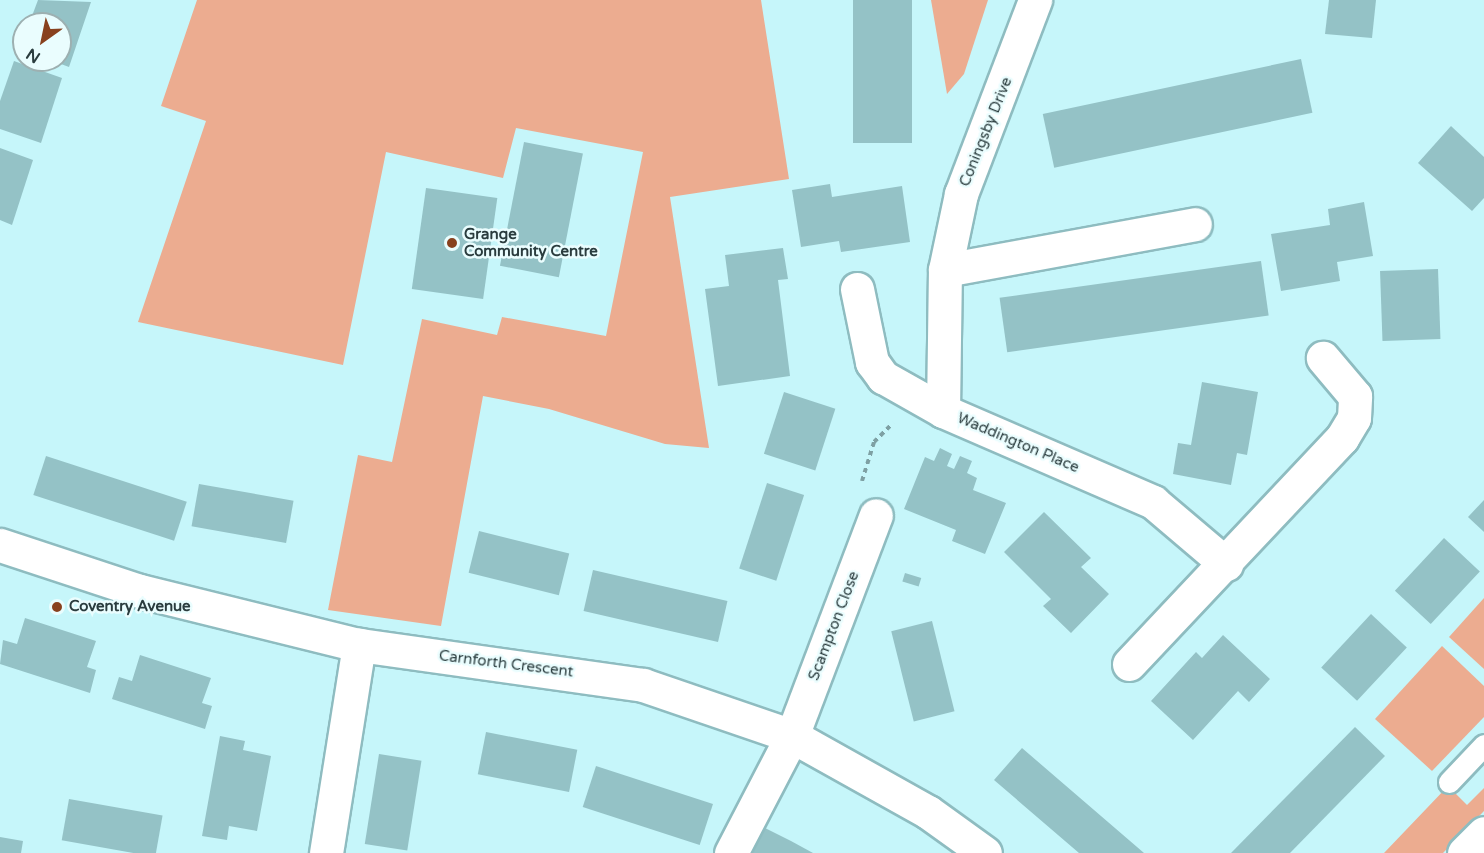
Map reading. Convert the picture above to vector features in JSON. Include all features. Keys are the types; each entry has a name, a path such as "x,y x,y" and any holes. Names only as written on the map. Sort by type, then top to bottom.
{"street":[{"name":"Coningsby Drive","path":"932,404 945,270 961,194 1035,0"},
{"path":"945,270 1195,224"},
{"name":"Waddington Place","path":"857,289 872,362 883,377 932,404 1153,502 1226,564"},
{"path":"1129,664 1226,564 1354,418 1355,396 1323,358"},
{"name":"Scampton Close","path":"731,853 792,736 876,515"},
{"name":"Carnforth Crescent","path":"0,545 140,591 359,645 594,675 643,685 792,736 918,806 985,853"},
{"path":"326,853 359,645"},
{"path":"1464,853 1484,833"}],"lane":[{"path":"1449,782 1484,745"}],"path":[{"path":"876,515 854,508 874,442 932,404"}],"shaded area":[{"path":"197,0 761,0 789,179 670,197 709,448 665,444 549,409 483,396 441,626 328,610 358,455 392,462 422,319 497,335 502,317 606,336 643,152 516,128 503,178 386,152 343,365 138,322 206,121 161,106"},
{"path":"931,0 988,0 964,74 947,94"},
{"path":"1484,598 1484,669 1449,637"},
{"path":"1442,646 1484,686 1484,717 1432,771 1375,719"},
{"path":"1448,786 1467,805 1484,788 1484,811 1443,853 1384,853"}],"building":[{"path":"38,0 91,2 72,58 72,12 34,12"},
{"path":"853,0 912,0 912,143 853,143"},
{"path":"1329,0 1376,0 1372,38 1325,34"},
{"path":"1301,59 1312,113 1054,168 1043,114"},
{"path":"12,67 12,72 45,72 62,78 41,143 0,129 0,101"},
{"path":"1451,126 1484,157 1484,198 1472,211 1418,163"},
{"path":"524,142 583,153 559,277 500,266"},
{"path":"0,148 33,160 12,225 0,220"},
{"path":"830,184 832,197 902,186 910,242 841,252 839,241 801,247 792,190"},
{"name":"Grange Community Centre","path":"426,188 497,198 483,299 412,289"},
{"path":"1364,202 1373,256 1337,262 1340,281 1281,291 1271,234 1330,225 1328,209"},
{"path":"783,248 788,279 778,280 790,376 718,386 705,289 729,286 725,255"},
{"path":"1261,261 1269,315 1007,352 1000,298"},
{"path":"1438,269 1440,339 1382,341 1380,271"},
{"path":"1202,382 1258,392 1247,455 1237,453 1231,485 1173,474 1178,443 1191,445"},
{"path":"784,392 835,409 815,471 764,454"},
{"path":"940,448 952,454 947,466 954,469 960,456 972,461 967,473 977,478 973,490 1006,503 985,554 952,541 956,530 904,509 925,457 934,461"},
{"path":"46,456 187,502 174,541 33,495"},
{"path":"767,483 804,495 776,581 739,569"},
{"path":"199,484 294,501 286,543 192,526"},
{"path":"1484,500 1484,532 1468,517"},
{"path":"1044,512 1091,558 1081,567 1109,594 1071,633 1043,606 1051,599 1004,552"},
{"path":"479,531 569,553 559,595 469,573"},
{"path":"1444,538 1480,571 1431,624 1395,591"},
{"path":"593,570 727,601 718,642 584,611"},
{"path":"905,573 921,578 919,587 902,582"},
{"path":"1371,614 1407,647 1357,701 1321,667"},
{"path":"25,618 96,641 87,667 96,670 90,693 0,664 3,640 17,644"},
{"path":"932,621 954,711 914,721 891,631"},
{"path":"1223,635 1270,679 1249,702 1238,691 1193,740 1151,701 1196,652 1202,658"},
{"path":"140,655 211,678 202,703 212,706 205,729 112,699 119,677 132,681"},
{"path":"1355,727 1385,756 1290,853 1231,853"},
{"path":"486,732 577,750 569,792 478,774"},
{"path":"220,736 245,741 243,750 271,756 257,831 229,826 227,840 202,836"},
{"path":"1022,748 1144,853 1079,853 994,780"},
{"path":"379,754 421,761 407,851 365,844"},
{"path":"596,766 713,804 700,845 583,807"},
{"path":"69,799 163,815 156,853 133,853 62,840"},
{"path":"765,828 791,841 813,853 752,853"},
{"path":"0,837 23,841 21,853 0,853"}],"place":[{"name":"Grange Community Centre","path":"452,243"},
{"name":"Coventry Avenue","path":"57,607"}]}
